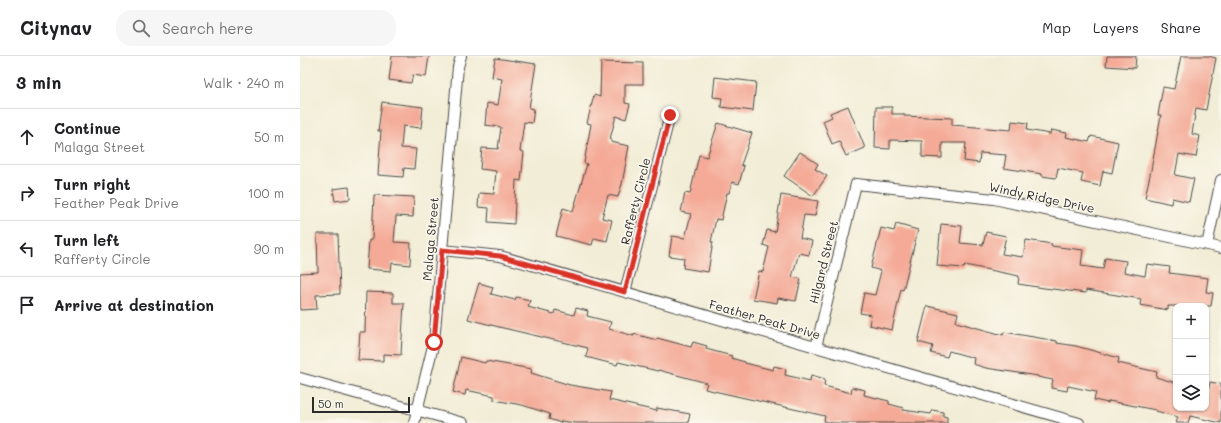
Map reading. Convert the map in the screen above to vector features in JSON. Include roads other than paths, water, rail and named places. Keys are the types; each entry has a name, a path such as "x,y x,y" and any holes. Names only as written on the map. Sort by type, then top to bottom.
{"street":[{"name":"Malaga Street","path":"414,423 434,342 458,67 461,56"},
{"name":"Rafferty Circle","path":"625,292 670,115"},
{"path":"1207,245 1221,180"},
{"name":"Windy Ridge Drive","path":"856,184 994,199 1221,248"},
{"name":"Hilgard Street","path":"816,347 856,184"},
{"name":"Feather Peak Drive","path":"442,250 500,256 1079,423"},
{"path":"300,378 463,423"}]}
